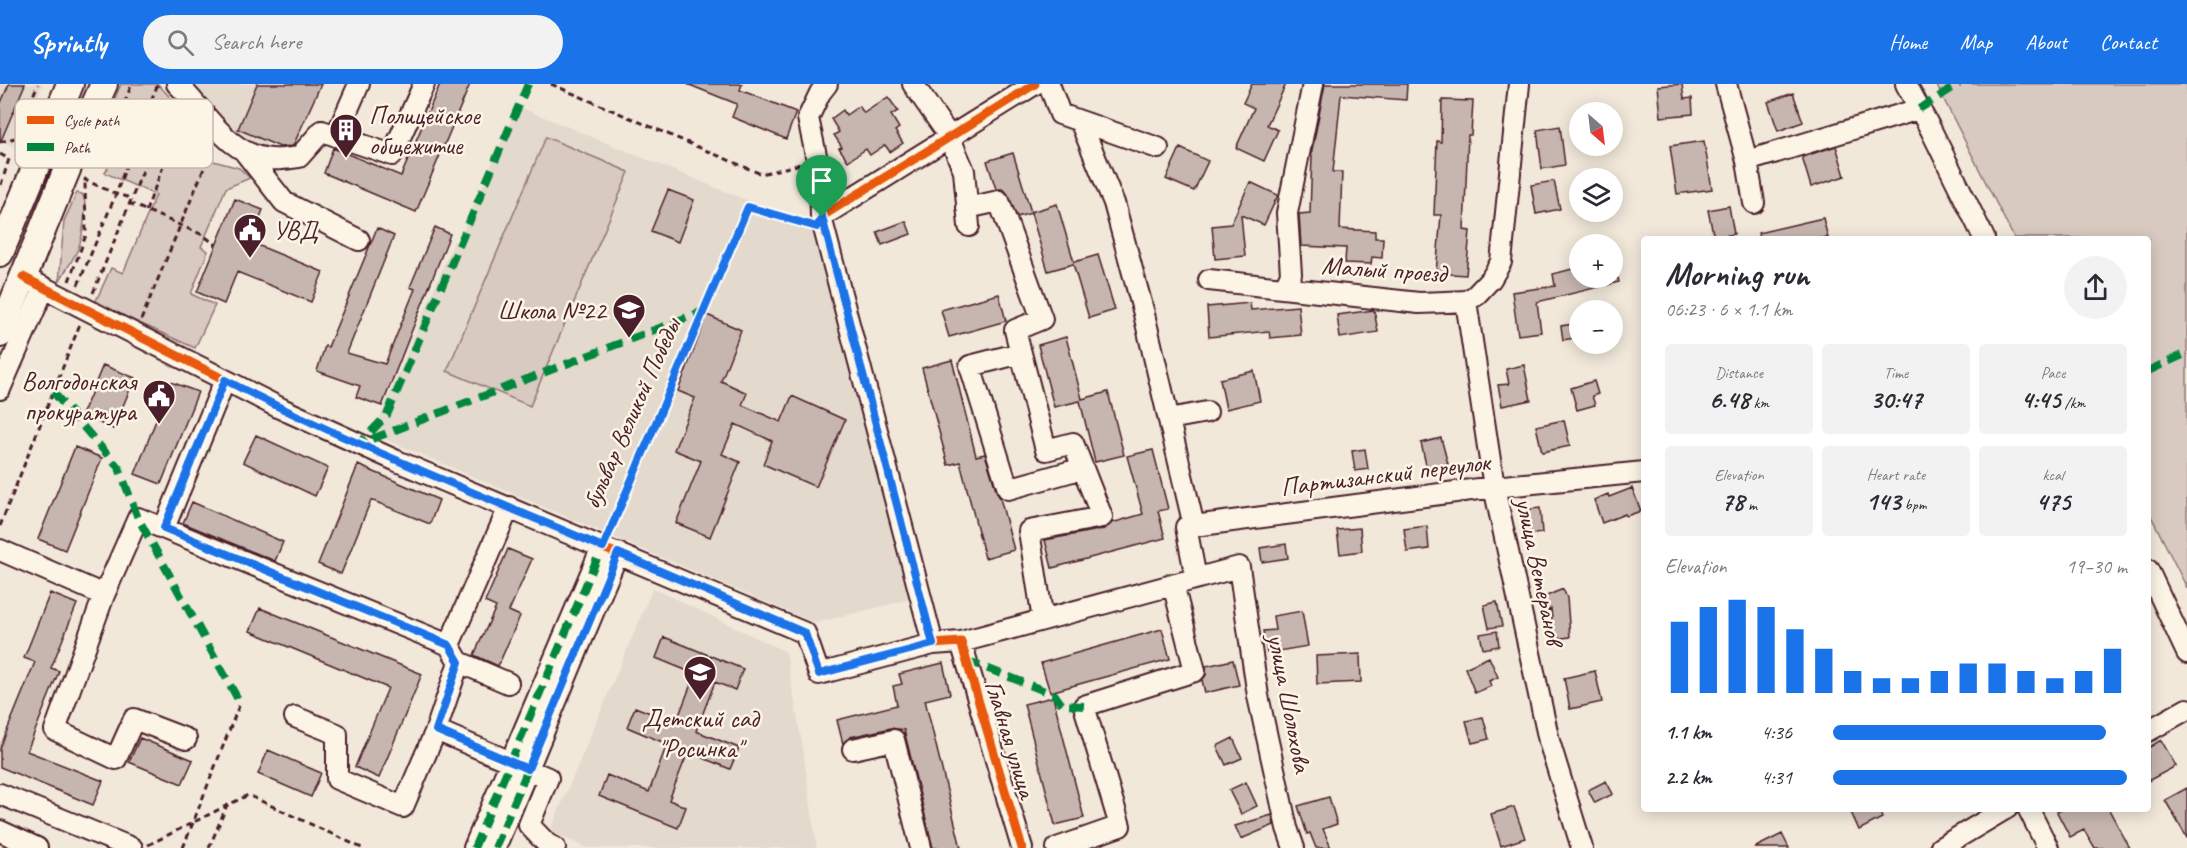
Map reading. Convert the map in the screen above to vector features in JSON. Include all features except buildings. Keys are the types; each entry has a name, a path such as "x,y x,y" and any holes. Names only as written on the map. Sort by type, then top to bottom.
{"main road":[{"path":"64,99 70,84"},
{"path":"99,99 104,84"},
{"path":"0,253 35,168"},
{"path":"0,334 33,283 74,168"}],"street":[{"path":"336,136 359,84"},
{"path":"244,151 270,159 299,157 322,131 392,156 424,84"},
{"path":"913,84 949,136 964,171 968,217 999,201 1042,319 1015,330 1046,450 1073,443 1102,517 1029,531 1043,620"},
{"path":"822,217 1035,84"},
{"path":"1049,84 1060,114 1158,148"},
{"path":"1285,287 1291,274 1287,213 1313,84"},
{"name":"Малый проезд","path":"1209,280 1419,303 1466,301 1475,296 1491,279 1501,262 1519,84"},
{"path":"1726,84 1747,161 1754,204"},
{"path":"1906,84 1980,236"},
{"path":"819,86 808,118 820,174 822,217 933,644"},
{"path":"1747,161 1920,109"},
{"path":"0,389 33,283 282,410 397,461 805,633 819,674 933,644 960,642 1196,578 1186,527 1194,526 1143,310 1114,203 1080,121"},
{"path":"213,124 244,151 284,202 359,240"},
{"name":"улица Ветеранов","path":"1466,301 1494,487 1549,741 1582,848"},
{"path":"1021,353 970,366 1008,489 1083,468"},
{"path":"164,528 225,380"},
{"path":"1169,419 1207,412"},
{"name":"Партизанский переулок","path":"1194,526 1494,487 1641,472"},
{"path":"295,717 337,734 337,779 404,807 436,730 454,654 509,507"},
{"path":"186,739 134,719 116,759 55,730 104,595 138,518 454,654 508,683"},
{"path":"0,550 104,595"},
{"path":"474,848 519,766 610,550"},
{"name":"улица Шолохова","path":"1196,578 1239,567 1258,696 1287,828 1294,848"},
{"path":"2151,576 2187,653"},
{"path":"1057,848 1120,826 1084,706 1195,671 1173,584"},
{"name":"Главная улица","path":"960,642 1022,848"},
{"path":"2151,728 2187,709"},
{"path":"436,730 548,778 529,825 547,844 555,848"},
{"path":"853,749 894,740 921,848"},
{"path":"495,848 519,766"},
{"path":"0,794 132,848"},
{"path":"1940,848 2001,812"},
{"path":"2030,812 2048,848"},
{"path":"0,831 37,848"}],"path":[{"path":"32,99 38,84"},
{"path":"126,99 132,84"},
{"path":"152,99 158,84"},
{"path":"551,84 761,174 817,159"},
{"path":"213,145 219,130"},
{"path":"0,142 15,138"},
{"path":"0,154 9,159 0,188"},
{"path":"77,290 125,168"},
{"path":"146,211 162,168"},
{"path":"140,322 204,168"},
{"path":"67,285 86,235 85,180 89,171"},
{"path":"85,180 131,198"},
{"path":"129,203 203,235 216,246"},
{"path":"183,848 240,703"},
{"path":"142,848 248,795 362,848"},
{"path":"209,848 227,804"}],"shaded area":[{"path":"0,84 43,84 37,99 15,99 15,147 0,141"},
{"path":"121,84 158,84 171,99 115,99"},
{"path":"197,84 292,84 259,163 213,114 213,99 199,99 193,93"},
{"path":"1936,84 2187,84 2187,588 2151,516 2151,236 2013,236"},
{"name":"Школа №22","path":"517,106 817,229 911,599 815,623 373,434 454,241 458,242"},
{"path":"546,137 629,172 530,406 447,371"},
{"path":"213,161 239,168 250,178 226,188 201,247 208,251 191,294 215,305 195,348 95,303 111,268 123,273 156,195 105,173 108,168 213,168"},
{"path":"77,193 82,194 85,205 81,237 78,249 59,282 64,221"},
{"name":"Детский сад \"Росинка\"","path":"653,588 786,652 817,848 587,848 550,831"}],"marked path":[{"path":"528,84 387,415 359,444 706,310"},
{"path":"1919,109 1959,84"},
{"path":"2151,370 2187,353"},
{"path":"53,392 119,468 138,518 240,703"},
{"path":"474,848 602,547"},
{"path":"495,848 618,553"},
{"path":"966,660 1055,695 1062,705 1084,706"}],"cycle path":[{"path":"933,644 821,217 1035,84"},
{"path":"23,277 282,409 397,461 805,633 819,674 933,644 961,642 1022,848"}],"place":[{"name":"Полицейское общежитие","path":"346,159"},
{"name":"УВД","path":"250,259"},
{"name":"Школа №22","path":"629,339"},
{"name":"Волгодонская прокуратура","path":"159,425"},
{"name":"Детский сад \"Росинка\"","path":"700,701"}],"route":[{"path":"748,207 817,227 822,217 933,644 819,674 805,633 618,553 528,769 436,730 459,662 449,645 164,528 225,380 282,410 397,461 603,547 748,207"}]}
